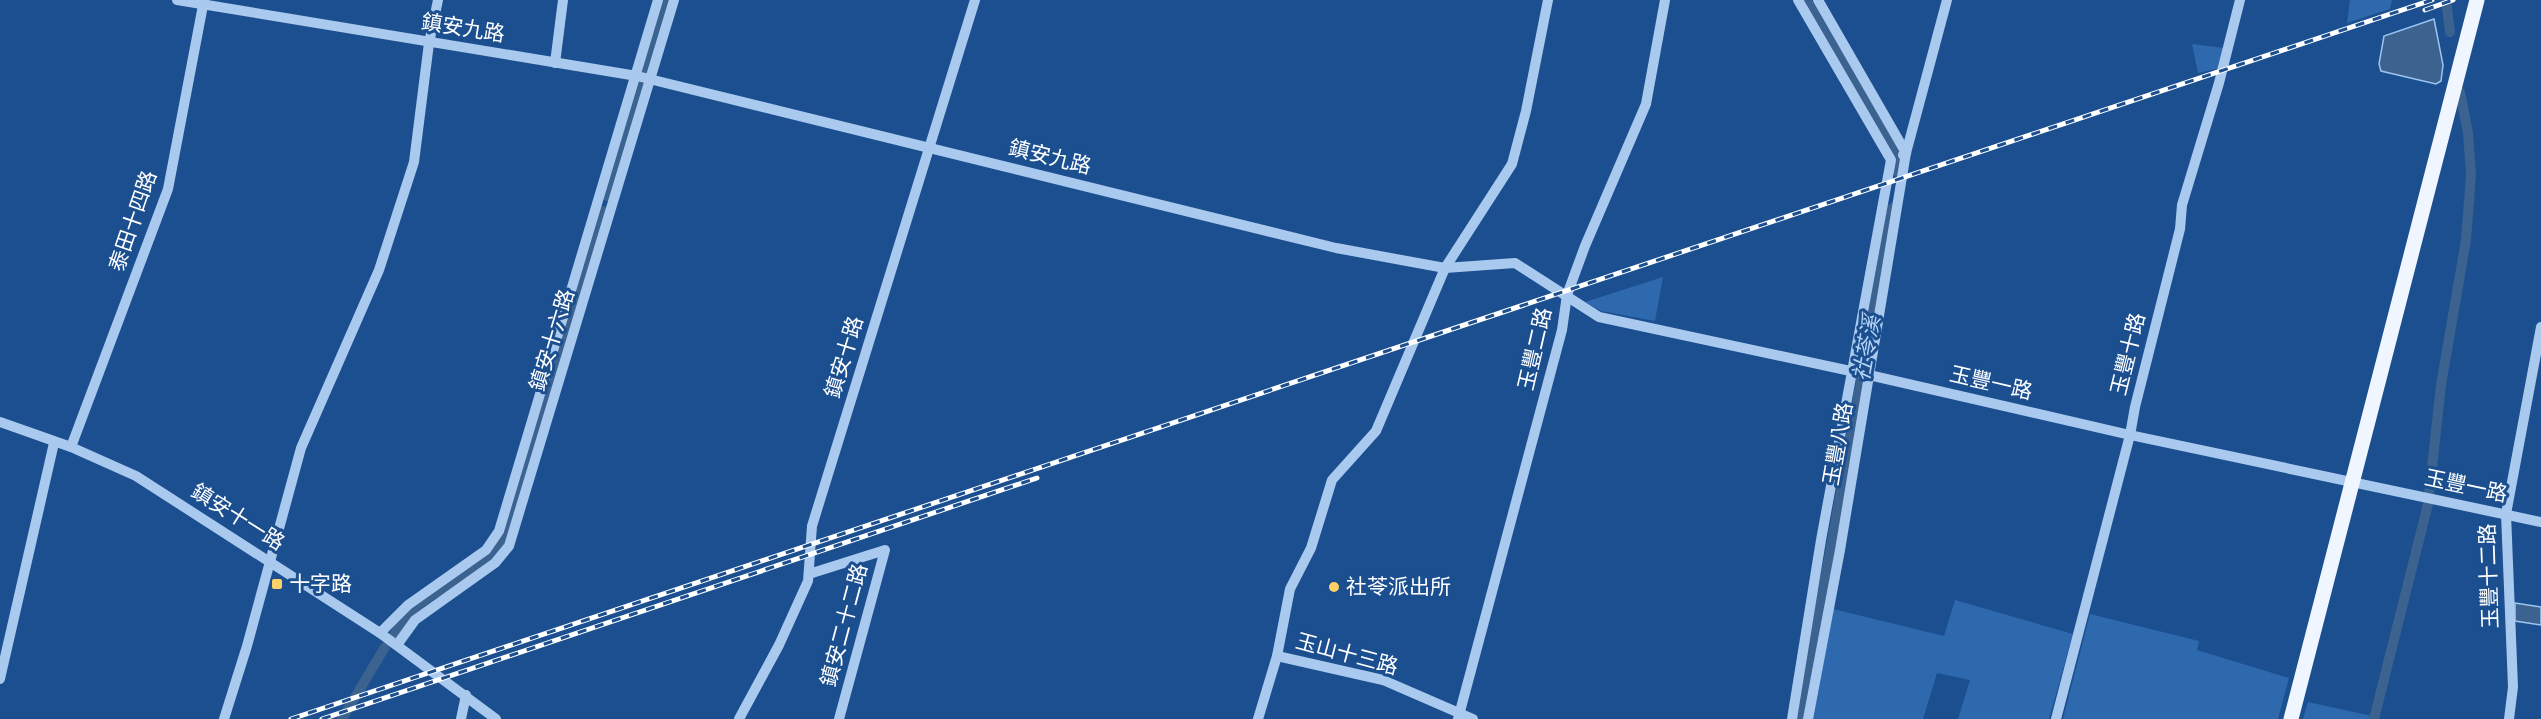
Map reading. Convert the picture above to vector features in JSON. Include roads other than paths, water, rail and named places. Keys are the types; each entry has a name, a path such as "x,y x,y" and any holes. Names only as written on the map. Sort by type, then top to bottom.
{"main road":[{"path":"2291,719 2477,0"}],"street":[{"name":"鎮安九路","path":"177,0 204,2 429,43 644,78 1336,248 1445,268"},
{"path":"224,719 248,646 302,448 379,270 414,162 429,43 438,0"},
{"path":"555,63 563,0"},
{"path":"380,633 408,605 486,550 499,531 644,78 658,0"},
{"name":"鎮安十六路","path":"397,645 415,620 495,563 509,546 644,78 674,0"},
{"name":"鎮安十路","path":"739,719 779,645 809,574 812,526 975,0"},
{"path":"1258,719 1277,656 1290,589 1311,548 1332,480 1376,431 1445,268 1512,164 1526,111 1548,0"},
{"name":"玉豐二路","path":"1460,717 1562,330 1567,295 1585,246 1646,104 1665,0"},
{"path":"1798,0 1899,157"},
{"path":"1792,719 1821,540 1861,373 1899,157 1818,0"},
{"name":"玉豐八路","path":"1808,719 1861,373 1899,157 1947,0"},
{"name":"玉豐十路","path":"2056,719 2130,435 2134,407 2180,229 2182,205 2219,83 2240,0"},
{"name":"泰田十四路","path":"70,447 168,189 204,2"},
{"name":"玉豐一路","path":"1445,268 1515,263 1599,317 1861,373 2352,484 2541,522"},
{"name":"玉豐十二路","path":"2509,719 2512,687 2506,514 2541,327"},
{"name":"鎮安十一路","path":"0,422 70,447 136,476 270,560 380,633 496,719"},
{"path":"0,679 54,443"},
{"name":"鎮安二十二路","path":"809,574 885,550 839,719"},
{"name":"玉山十三路","path":"1277,656 1383,680 1460,717 1473,719"},
{"path":"461,719 466,695"}],"waterway":[{"path":"607,196 666,0"},
{"name":"社苓溪","path":"1806,0 1900,162 1898,172"},
{"path":"2446,0 2450,32"},
{"path":"2374,719 2428,504 2441,385 2466,240 2471,175 2468,133 2460,92"},
{"name":"社苓溪","path":"1800,719 1892,208"},
{"path":"395,633 409,614 420,604 486,560 506,537 603,211"},
{"path":"342,719 385,647"}],"railway":[{"path":"291,719 2432,0"},
{"path":"2425,10 2453,0"},
{"path":"322,719 1037,478"}],"place":[{"name":"十字路","path":"277,584"},
{"name":"社苓派出所","path":"1334,587"}]}
